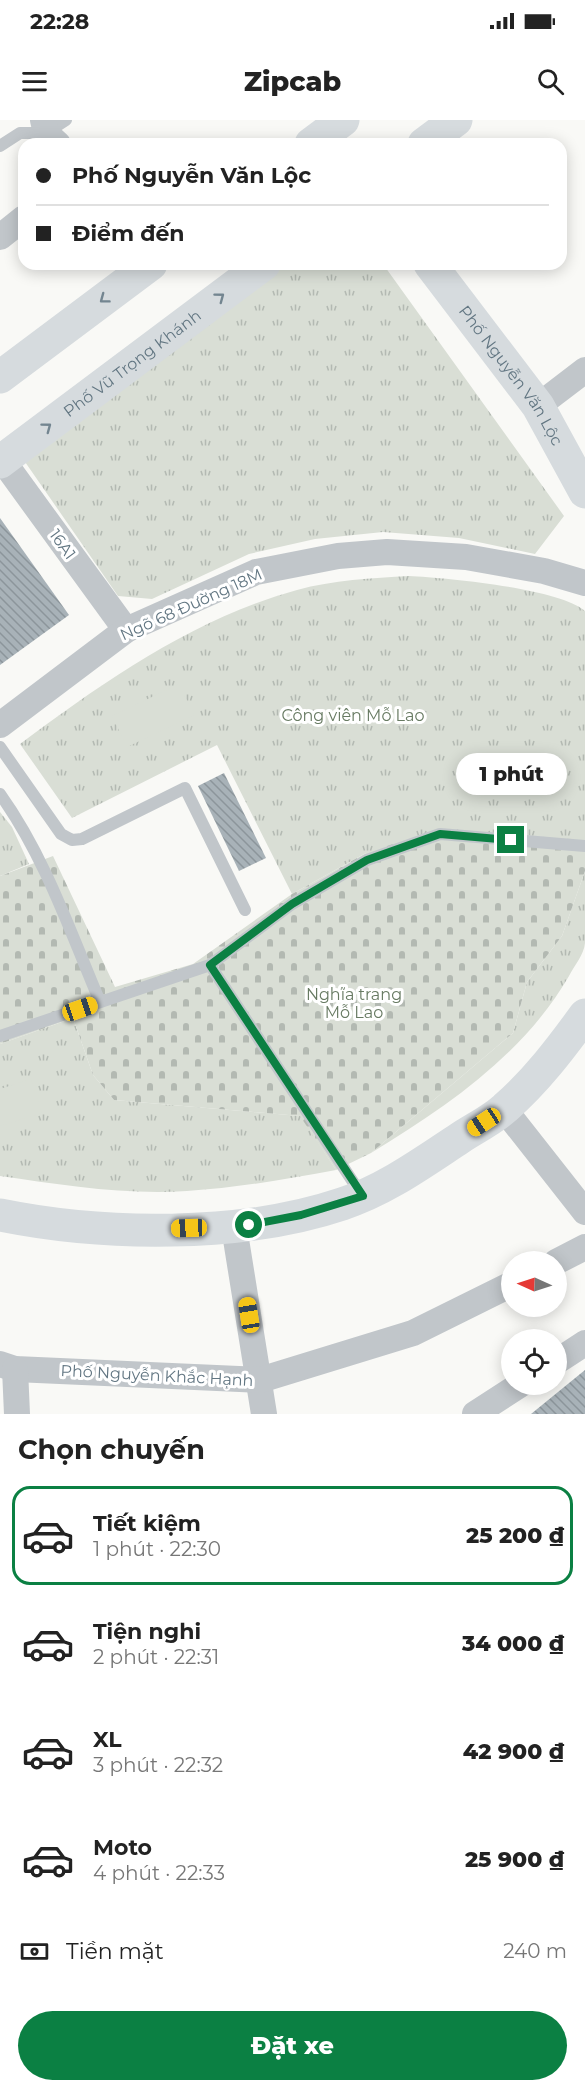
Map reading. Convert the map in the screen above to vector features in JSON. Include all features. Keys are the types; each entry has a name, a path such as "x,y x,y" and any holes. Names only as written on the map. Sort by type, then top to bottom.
{"street":[{"path":"432,138 456,120"},
{"path":"0,237 18,223"},
{"path":"0,377 143,270"},
{"name":"Phố Vũ Trọng Khánh","path":"1,460 256,270"},
{"name":"Phố Nguyễn Văn Lộc","path":"435,270 538,406 585,492"},
{"path":"538,406 585,370"},
{"name":"16A1","path":"1,460 126,630"},
{"name":"Ngõ 68 Đường 18M","path":"0,725 126,630 256,572 338,556 387,552 466,557 544,571 585,584"},
{"path":"0,1215 46,1224 121,1229 234,1227 301,1215 363,1196 384,1187 504,1109 559,1052 585,1015"},
{"path":"504,1109 585,1212"},
{"path":"234,1227 264,1414"},
{"path":"567,1256 585,1247"},
{"name":"Phố Nguyễn Khắc Hạnh","path":"8,1367 260,1380 413,1333 501,1289"},
{"path":"567,1355 585,1343"},
{"path":"8,1367 17,1414"},
{"path":"475,1414 504,1395"}],"lane":[{"path":"0,146 20,133 53,129"},
{"path":"0,747 61,834 72,840 82,839 185,788 245,910"},
{"path":"0,794 23,826 40,860 100,1002"},
{"path":"0,1036 210,965 292,904 367,860 440,834 585,846"},
{"path":"210,965 363,1196"}],"green space":[{"path":"276,270 387,270 564,516 535,554 459,538 383,532 315,539 249,554 152,599 118,596 23,459"},
{"name":"Công viên Mỗ Lao","path":"409,576 527,590 571,603 585,611 585,840 366,853 292,894 217,745 72,818 20,744 85,697 151,654 222,617 259,602 324,584"},
{"path":"179,684 194,715 127,747 112,716"},
{"path":"0,812 12,827 29,864 0,876"},
{"name":"Nghĩa trang Mỗ Lao","path":"438,829 585,840 585,871 562,936 527,982 513,1033 371,1153 336,1170 300,1116 114,1100 93,1075 73,1018 0,1044 0,876 53,856 115,987 193,964 292,894 366,853"},
{"path":"585,871 583,952 550,1004 529,1030 482,1076 428,1117 371,1153 513,1033 527,982 562,936"},
{"path":"73,1018 93,1075 114,1100 301,1116 336,1170 206,1190 163,1192 93,1188 0,1176 0,1044"},
{"path":"31,1079 42,1113 0,1126 0,1089"}],"building":[{"path":"0,518 69,615 0,665"},
{"path":"224,773 266,858 239,871 198,786"},
{"path":"585,1370 585,1414 531,1414 554,1395 567,1395 567,1385"}],"route":[{"path":"249,1225 341,1205 363,1196 345,1165 210,965 292,904 367,860 440,834 511,840"}]}
